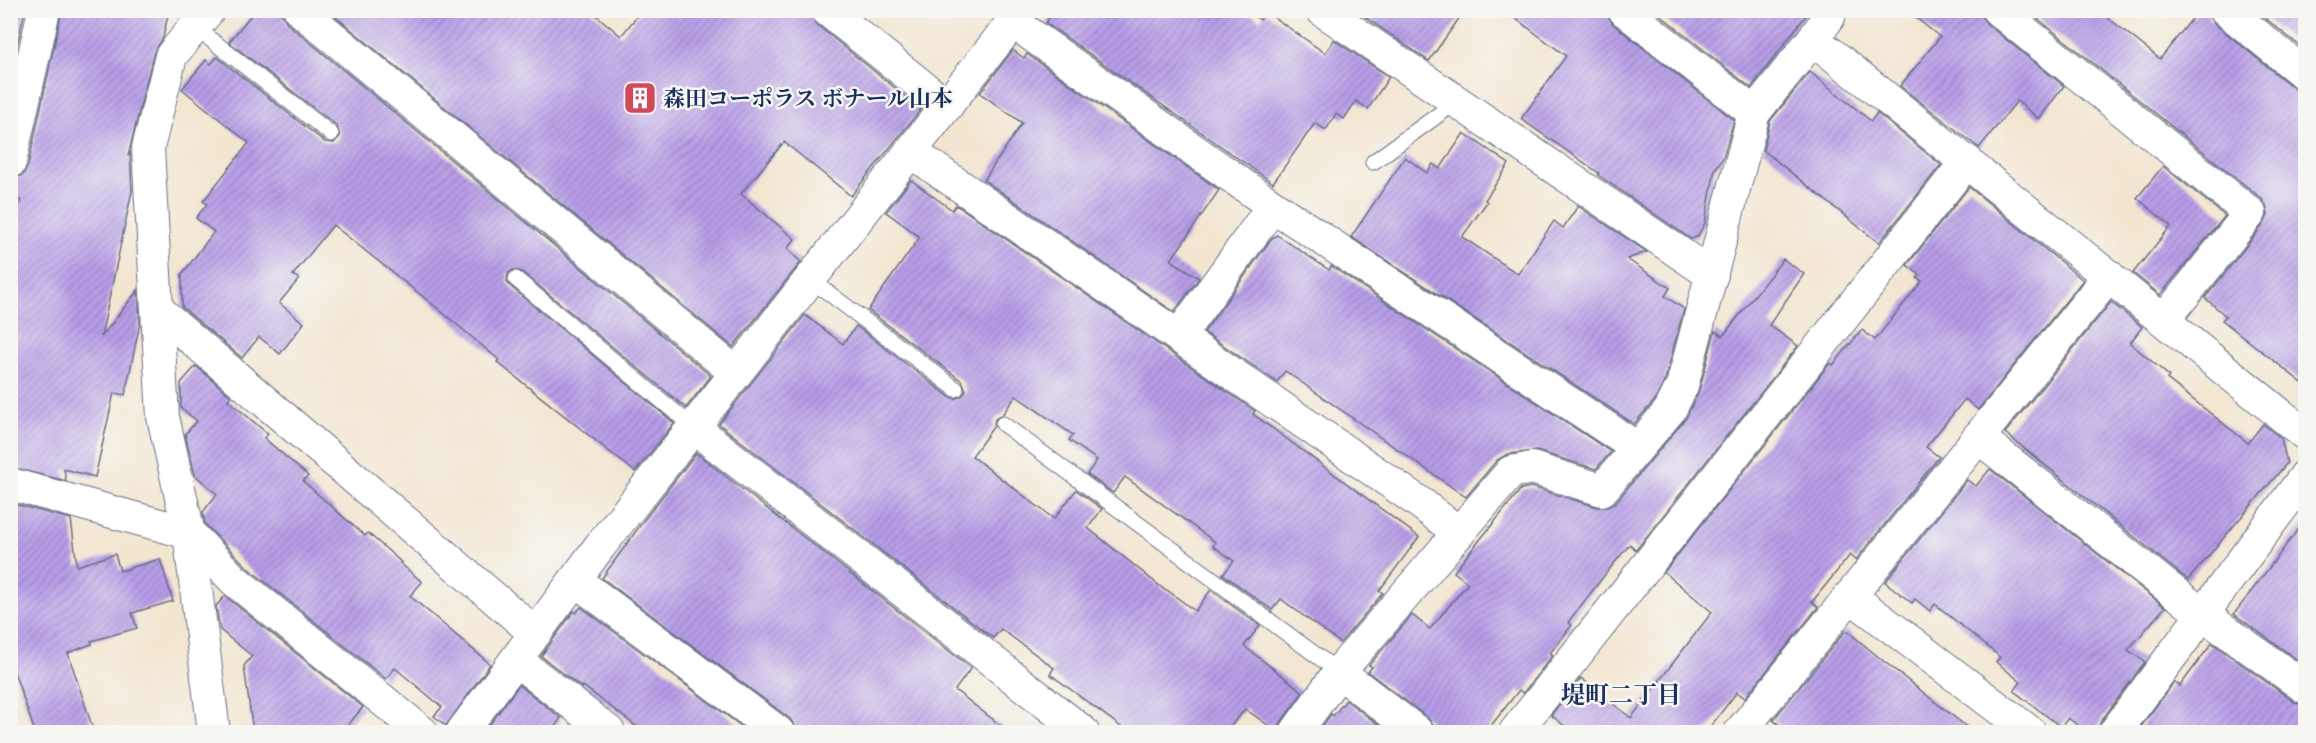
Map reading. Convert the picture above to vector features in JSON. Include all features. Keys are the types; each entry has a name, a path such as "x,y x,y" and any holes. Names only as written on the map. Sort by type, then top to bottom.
{"street":[{"path":"10,162 44,10"},
{"path":"300,10 736,373"},
{"path":"827,10 947,106"},
{"path":"1322,10 1712,275"},
{"path":"1624,10 1754,113"},
{"path":"1296,732 1339,672 1511,472 1532,468 1602,490 1670,410 1682,386 1754,113 1813,39 1829,16 1830,10"},
{"path":"1998,10 2250,213 2164,320"},
{"path":"2226,10 2306,75"},
{"path":"462,732 693,427 1018,16 1273,206 1637,448"},
{"path":"202,19 171,56 148,148 163,417 189,533 214,732"},
{"path":"1813,39 2306,435"},
{"path":"911,152 1423,505 1459,533"},
{"path":"1515,732 1966,161"},
{"path":"1179,336 1273,206"},
{"path":"1746,730 1850,596 2109,276"},
{"path":"158,310 535,633"},
{"path":"693,427 1083,732"},
{"path":"1978,437 2202,614 2306,688"},
{"path":"2115,732 2306,475"},
{"path":"10,484 189,533 234,580 422,732"},
{"path":"575,580 778,732"},
{"path":"1850,596 2030,732"},
{"path":"516,660 609,732"},
{"path":"1339,672 1418,732"}],"lane":[{"path":"202,19 331,134"},
{"path":"1373,162 1456,102"},
{"path":"516,279 693,427"},
{"path":"810,279 956,389"},
{"path":"1003,424 1339,672"}],"building":[{"path":"10,10 25,10 10,77"},
{"path":"62,10 169,10 163,38 154,52 128,156 130,153 132,191 101,337 138,290 140,323 125,395 114,393 95,477 64,469 66,481 10,467 10,251 21,200 10,199 10,179 23,175 28,166"},
{"path":"255,10 277,10 288,24 711,376 686,408 522,272 513,270 508,273 507,282 510,286 674,423 635,472 497,362 499,360 442,312 333,225 293,275 299,279 279,303 304,323 280,354 259,337 242,358 182,307 182,274 214,232 196,218 207,204 203,201 249,143 182,89 206,60 211,64 217,57 325,142 334,143 340,136 337,126 229,42"},
{"path":"340,10 590,10 621,36 642,10 807,10 816,24 921,109 851,196 784,142 741,194 795,239 787,249 801,262 733,347 335,16"},
{"path":"1054,10 1246,10 1260,20 1266,12 1325,53 1334,40 1389,77 1368,109 1356,101 1344,119 1336,114 1326,130 1315,123 1273,183 1046,23"},
{"path":"1355,10 1465,10 1429,61"},
{"path":"1504,10 1606,10 1613,24 1734,120 1723,158 1715,169 1705,223 1697,237 1691,239 1521,119 1566,56"},
{"path":"1654,10 1810,10 1751,88"},
{"path":"1906,10 1980,10 1987,24 2064,86 2039,119 2017,101 1979,148 1900,86 1940,37"},
{"path":"2027,10 2098,10 2160,59 2199,10 2208,10 2209,17 2215,24 2295,89 2306,93 2306,386 2222,320 2226,316 2205,298 2264,224 2268,215 2262,199"},
{"path":"2255,10 2306,10 2306,51"},
{"path":"1013,50 1024,58 1027,54 1219,190 1171,260 1199,278 1174,312 984,180 1022,123 980,93"},
{"path":"1810,72 1871,121 1877,113 1941,165 1879,243 1763,150 1770,121"},
{"path":"1464,133 1509,164 1485,200 1487,202 1462,237 1518,274 1554,221 1563,228 1578,206 1647,252 1627,259 1670,288 1665,296 1684,309 1665,380 1655,400 1634,424 1351,237 1405,157 1427,173 1433,164 1440,169"},
{"path":"2163,166 2225,216 2160,295 2133,273 2171,226 2137,198"},
{"path":"911,180 952,210 956,205 964,210 1255,411 1253,414 1419,537 1379,591 1383,593 1340,643 1281,599 1272,610 1223,574 1234,561 1213,546 1215,542 1125,477 1113,493 1087,474 1097,460 1069,440 1073,435 1016,396 1002,415 995,419 994,426 972,456 1054,519 1076,490 1102,509 1088,528 1166,591 1195,611 1211,590 1260,626 1244,646 1303,692 1281,722 1278,732 1245,709 1226,732 1128,732 1050,674 1054,668 1001,629 993,638 719,424 805,315 843,344 856,326 950,397 955,399 963,395 966,390 962,381 868,310 920,237 886,212"},
{"path":"1969,187 2083,280 1978,410 1965,399 1926,447 1939,457 1856,560 1850,555 1812,602 1818,607 1745,698 1737,692 1706,732 1572,732 1551,715 1581,678 1631,718 1712,612 1664,572 1830,363 1833,365 1862,330 1875,340 1922,281 1917,278 1920,275 1907,265"},
{"path":"1277,235 1329,270 1331,266 1611,452 1596,469 1537,451 1508,454 1497,460 1466,497 1285,371 1277,382 1204,332 1272,238"},
{"path":"1783,259 1804,274 1769,325 1798,346 1636,550 1630,544 1611,567 1568,622 1572,625 1550,653 1553,655 1523,693 1519,690 1486,732 1435,732 1428,718 1368,672 1372,667 1369,665 1412,615 1430,629 1468,583 1454,572 1521,489 1531,487 1597,507 1608,507 1616,502 1686,418 1699,391 1715,331 1723,336"},
{"path":"2111,302 2142,327 2130,343 2169,376 2167,379 2248,443 2263,424 2281,438 2287,463 2188,580 2005,433"},
{"path":"196,366 231,396 228,400 268,434 264,438 308,476 303,481 365,536 368,533 422,582 410,596 490,664 446,726 434,716 442,707 395,668 386,679 248,568 205,524 203,512 217,494 195,475 185,434 197,421 181,408 181,383"},
{"path":"696,453 971,668 955,690 1009,732 796,732 789,718 602,578"},
{"path":"1990,469 2165,607 2128,650 2145,662 2101,721 2097,732 2087,732 2068,718 2061,727 2014,691 2021,682 1996,662 2000,657 1935,604 1930,611 1915,599 1912,603 1885,582 1967,480 1976,486"},
{"path":"10,503 71,519 77,566 115,554 120,571 160,559 173,601 132,613 137,628 91,641 92,644 68,653 94,732 35,732 10,660"},
{"path":"2306,519 2306,666 2234,614"},
{"path":"225,596 363,707 342,732 253,732 244,666 252,656 220,630 216,606"},
{"path":"581,607 749,732 644,732 583,686 582,688 541,656 574,611 576,613"},
{"path":"1846,630 1973,732 1789,732 1773,720"},
{"path":"2212,643 2296,703 2306,706 2306,732 2137,732 2174,682 2180,686"},
{"path":"519,685 561,718 551,732 484,732"},
{"path":"1346,700 1388,732 1318,732 1331,714 1333,716"}],"place":[{"name":"森田コーポラス ボナール山本","path":"640,98"}],"district":[{"name":"堤町二丁目","path":"1621,695"}]}
